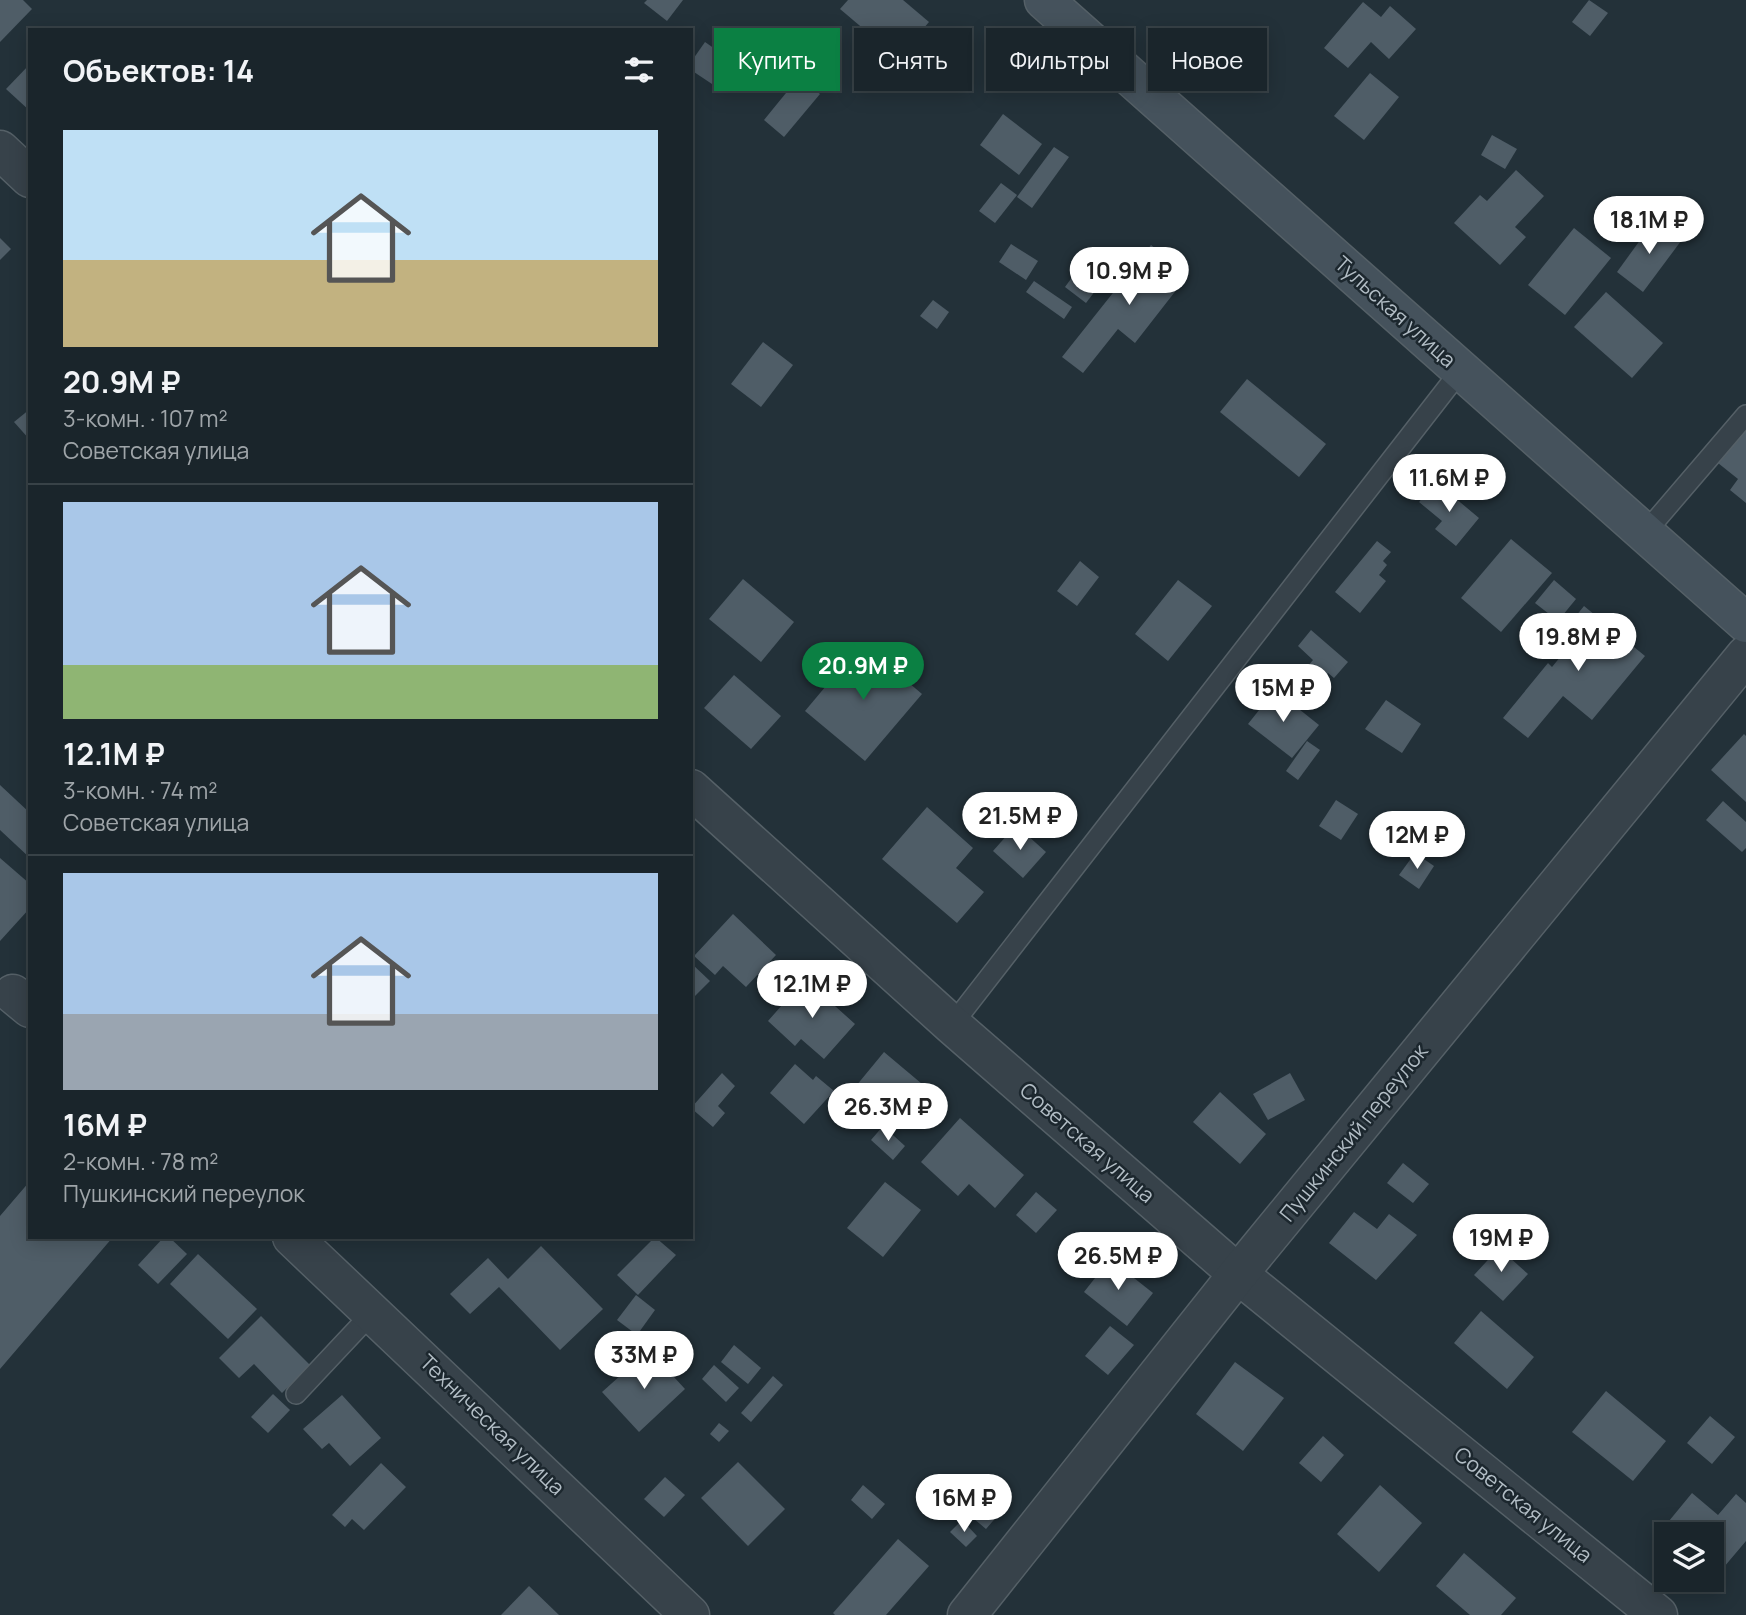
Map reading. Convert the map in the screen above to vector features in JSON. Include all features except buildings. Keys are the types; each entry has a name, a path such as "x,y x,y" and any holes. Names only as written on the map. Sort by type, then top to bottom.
{"main road":[{"name":"Тульская улица","path":"1044,0 1746,623"}],"street":[{"path":"0,150 28,176"},
{"name":"Пушкинский переулок","path":"967,1615 1238,1274 1746,655"},
{"name":"Советская улица","path":"693,791 952,1025 1238,1274 1658,1615"},
{"name":"Техническая улица","path":"294,1239 690,1615"}],"lane":[{"path":"952,1025 1461,370"},
{"path":"1644,534 1746,415"},
{"path":"296,1394 373,1312"}]}
